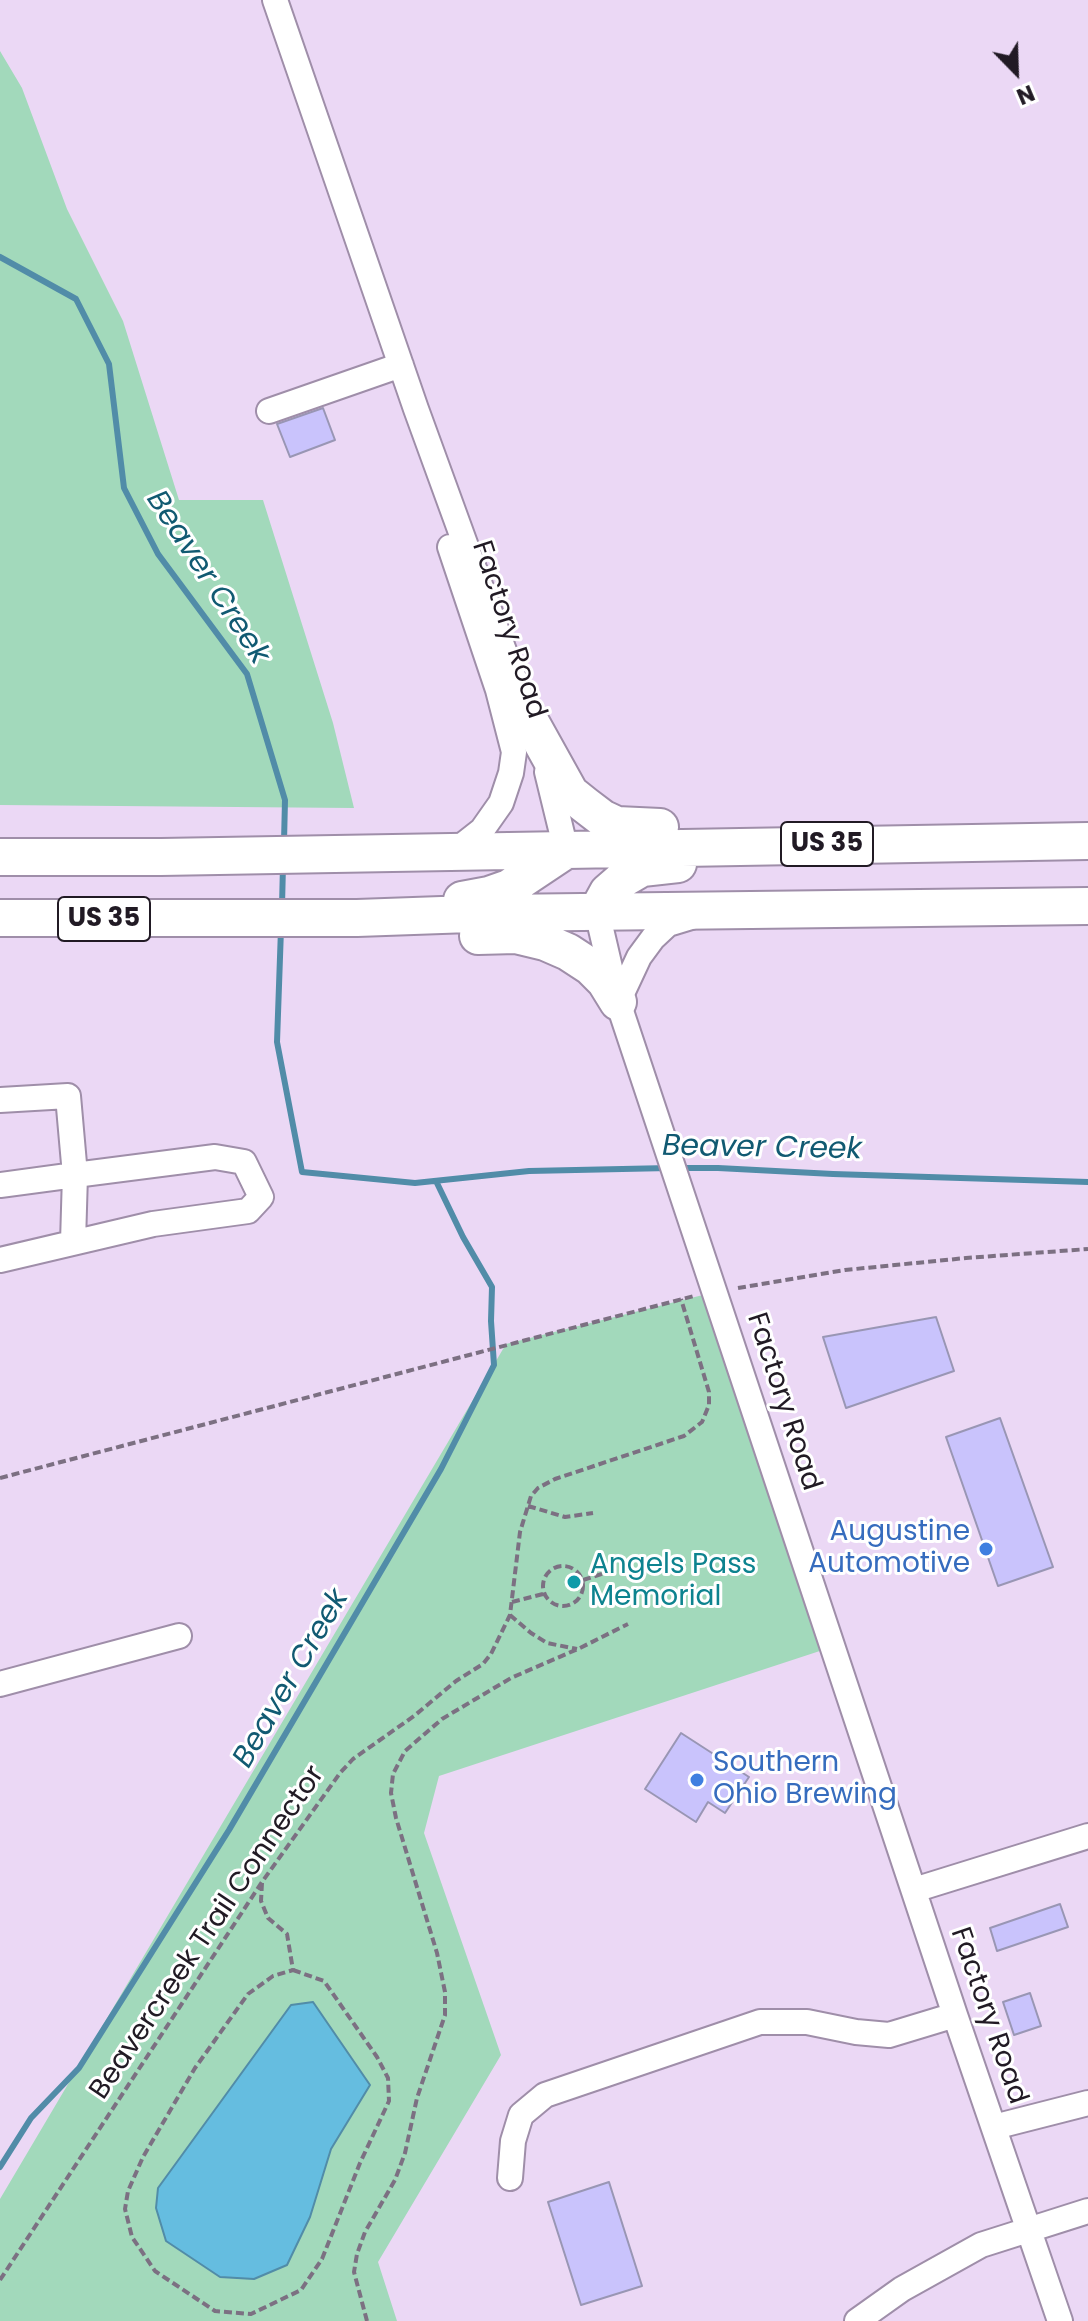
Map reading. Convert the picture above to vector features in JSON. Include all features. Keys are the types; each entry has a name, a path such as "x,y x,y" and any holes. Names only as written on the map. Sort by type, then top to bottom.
{"highway":[{"path":"530,721 570,793 602,818 617,825 643,828 900,823 937,842"},
{"path":"0,835 19,835 90,857"},
{"name":"US 35","path":"0,857 90,857 209,898 356,896 454,852 937,842 1085,844"},
{"path":"597,912 608,892 623,879 642,868 663,864 1085,844"},
{"path":"356,896 466,900 489,895 509,888 566,850"},
{"path":"0,876 89,876 209,898"},
{"path":"711,911 795,888 1088,883"},
{"path":"356,896 542,941 568,952 591,967 605,981 618,1002"},
{"name":"US 35","path":"0,918 104,919 209,898 356,896 498,913 1088,906"},
{"path":"0,935 104,919"}],"street":[{"name":"Factory Road","path":"275,0 416,409 530,721 566,850"},
{"path":"269,411 401,365"},
{"name":"Factory Road","path":"416,409 424,472 498,690 514,752 501,803 482,830 454,852"},
{"path":"618,1002 639,957 653,938 668,924 711,911"},
{"name":"Factory Road","path":"597,912 618,1002 1060,2321"},
{"path":"0,1100 68,1096 75,1175 73,1242"},
{"path":"0,1185 215,1157 244,1162 261,1197 248,1211 153,1224 0,1260"},
{"path":"0,1684 179,1636"},
{"path":"914,1890 1087,1837"},
{"path":"510,2178 513,2141 521,2115 545,2095 760,2022 807,2022 889,2035 955,2015"},
{"path":"994,2127 1088,2103"},
{"path":"857,2321 902,2289 981,2245 1088,2211"}],"path":[{"path":"738,1288 845,1270 1088,1249"},
{"path":"0,1478 700,1295"},
{"path":"593,1513 565,1517 528,1506 538,1488 555,1479 684,1436 702,1422 709,1405 709,1392 681,1299"},
{"name":"Beavercreek Trail Connector","path":"0,2280 262,1882 340,1773 353,1759 483,1664 501,1637 510,1615 517,1556 528,1506"},
{"path":"554,1568 574,1569 583,1581 582,1595 573,1605 559,1607 543,1594 543,1580 554,1568"},
{"path":"583,1581 611,1571"},
{"path":"512,1602 543,1594"},
{"path":"510,1615 547,1643 577,1649"},
{"path":"367,2321 354,2272 357,2254 365,2232 395,2180 405,2153 417,2098 445,2015 445,1992 437,1953 396,1818 391,1793 393,1774 405,1751 442,1719 511,1678 628,1624"},
{"path":"262,1882 261,1901 268,1918 287,1934 293,1970"},
{"path":"293,1970 324,1981 377,2057 388,2078 389,2101 360,2163 322,2259 301,2290 251,2314 215,2311 155,2271 132,2237 125,2209 128,2191 143,2157 195,2068 248,1994 273,1976 293,1970"}],"green space":[{"path":"0,51 22,88 67,209 123,321 179,500 263,500 333,723 354,808 0,805"},
{"path":"715,1292 832,1647 439,1776 424,1833 501,2055 378,2262 397,2321 0,2321 0,2199 506,1344"}],"water":[{"path":"313,2002 370,2085 331,2149 310,2217 287,2265 254,2279 220,2277 166,2241 156,2208 158,2188 291,2005"}],"building":[{"path":"323,408 335,440 290,457 277,424"},
{"path":"936,1317 954,1371 846,1408 823,1337"},
{"path":"1000,1418 1053,1567 998,1586 946,1437"},
{"path":"681,1733 749,1777 725,1813 708,1802 696,1822 645,1789"},
{"path":"1060,1904 1068,1927 997,1951 990,1928"},
{"path":"1030,1993 1041,2026 1014,2035 1003,2002"},
{"path":"609,2182 642,2286 581,2305 548,2202"}],"waterway":[{"name":"Beaver Creek","path":"0,257 76,299 109,364 124,488 158,554 247,674 285,800 284,842"},
{"name":"Beaver Creek","path":"282,906 283,865"},
{"name":"Beaver Creek","path":"281,929 277,1042 302,1172 415,1183 529,1171 669,1168"},
{"name":"Beaver Creek","path":"680,1168 1088,1182"},
{"name":"Beaver Creek","path":"0,2167 31,2118 79,2068 229,1830 441,1469 494,1365 492,1287 436,1181"}],"place":[{"name":"Augustine Automotive","path":"986,1549"},
{"name":"Angels Pass Memorial","path":"574,1582"},
{"name":"Southern Ohio Brewing","path":"697,1780"}]}
